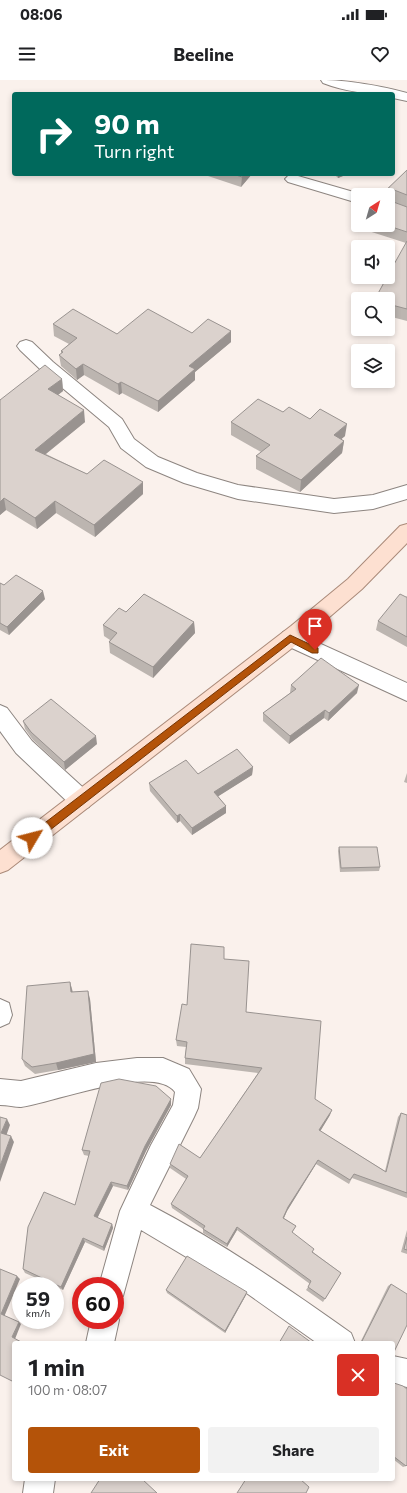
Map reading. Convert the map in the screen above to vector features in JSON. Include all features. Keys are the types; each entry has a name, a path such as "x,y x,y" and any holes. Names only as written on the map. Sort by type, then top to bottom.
{"main road":[{"path":"0,863 290,638 355,584 407,531"}],"street":[{"path":"328,80 348,87 388,92"},
{"path":"395,93 407,97"},
{"path":"293,179 351,196"},
{"path":"26,346 47,366 116,423 127,443 152,462 191,478 238,492 334,506 373,502 407,492"},
{"path":"290,638 407,692"},
{"path":"0,714 24,748 81,800"},
{"path":"0,1010 0,1015"},
{"path":"0,1092 21,1094 96,1075 137,1070 163,1070 180,1078 188,1089 185,1108 160,1154 134,1211 116,1277"},
{"path":"134,1211 164,1227 255,1282 338,1341"},
{"path":"100,1341 103,1329"},
{"path":"395,1370 407,1373"},
{"path":"38,1493 40,1481"}],"building":[{"path":"407,170 407,195 395,190 395,188 388,188"},
{"path":"395,203 407,207 407,232 395,228"},
{"path":"407,241 407,309 395,306 395,292 379,292 383,284 395,284 395,262"},
{"path":"73,309 117,334 148,309 192,333 208,319 231,331 189,366 195,369 158,401 121,382 118,384 83,364 76,369 59,355 63,352 61,351 77,338 53,324"},
{"path":"45,365 62,379 48,389 84,410 35,450 87,474 104,460 143,482 94,525 55,501 35,518 4,498 0,502 0,400"},
{"path":"258,399 283,412 289,407 310,419 320,409 347,424 334,435 344,441 301,480 256,456 270,445 231,422"},
{"path":"16,575 43,591 7,627 0,623 0,583 4,585"},
{"path":"144,594 194,622 153,667 109,642 117,633 103,625 119,608 126,612"},
{"path":"400,594 407,597 407,637 378,621"},
{"path":"321,658 359,685 329,713 325,710 290,736 263,713 296,689 291,685"},
{"path":"51,699 96,736 64,762 31,732 23,721"},
{"path":"237,749 253,767 214,792 226,806 192,828 180,814 177,816 149,783 186,760 198,774"},
{"path":"339,847 377,847 380,867 341,868"},
{"path":"191,944 224,947 224,959 249,961 246,1012 321,1021 315,1099 332,1110 319,1130 386,1172 401,1113 407,1115 407,1193 354,1174 350,1180 318,1160 288,1207 283,1218 296,1226 292,1232 314,1249 312,1252 341,1273 325,1299 308,1287 311,1281 237,1227 227,1244 203,1229 205,1226 171,1204 188,1176 170,1164 179,1144 200,1158 262,1068 185,1058 187,1042 176,1040 182,1004 187,1005"},
{"path":"70,982 71,992 88,991 94,1054 32,1067 22,1059 27,986"},
{"path":"119,1079 156,1086 171,1099 145,1146 127,1186 111,1182 94,1216 112,1224 103,1247 83,1238 64,1280 64,1277 40,1277 23,1269 28,1227 44,1192 75,1205 90,1151 82,1150 101,1083"},
{"path":"0,1117 7,1119 1,1133 11,1136 0,1166"},
{"path":"407,1237 407,1250 404,1249"},
{"path":"187,1256 247,1292 225,1331 166,1290"},
{"path":"0,1269 17,1276 12,1277 12,1288 1,1314 12,1319 12,1329 16,1329 12,1337 19,1341 12,1341 12,1381 0,1375"},
{"path":"391,1284 407,1294 407,1325 395,1350 395,1341 362,1341"},
{"path":"289,1326 309,1341 280,1341"},
{"path":"395,1383 407,1389 406,1466 395,1458"},
{"path":"99,1481 144,1481 157,1493 91,1493"},
{"path":"245,1481 302,1481 309,1487 306,1493 237,1493"}],"route":[{"path":"32,838 290,638 315,650"}]}
